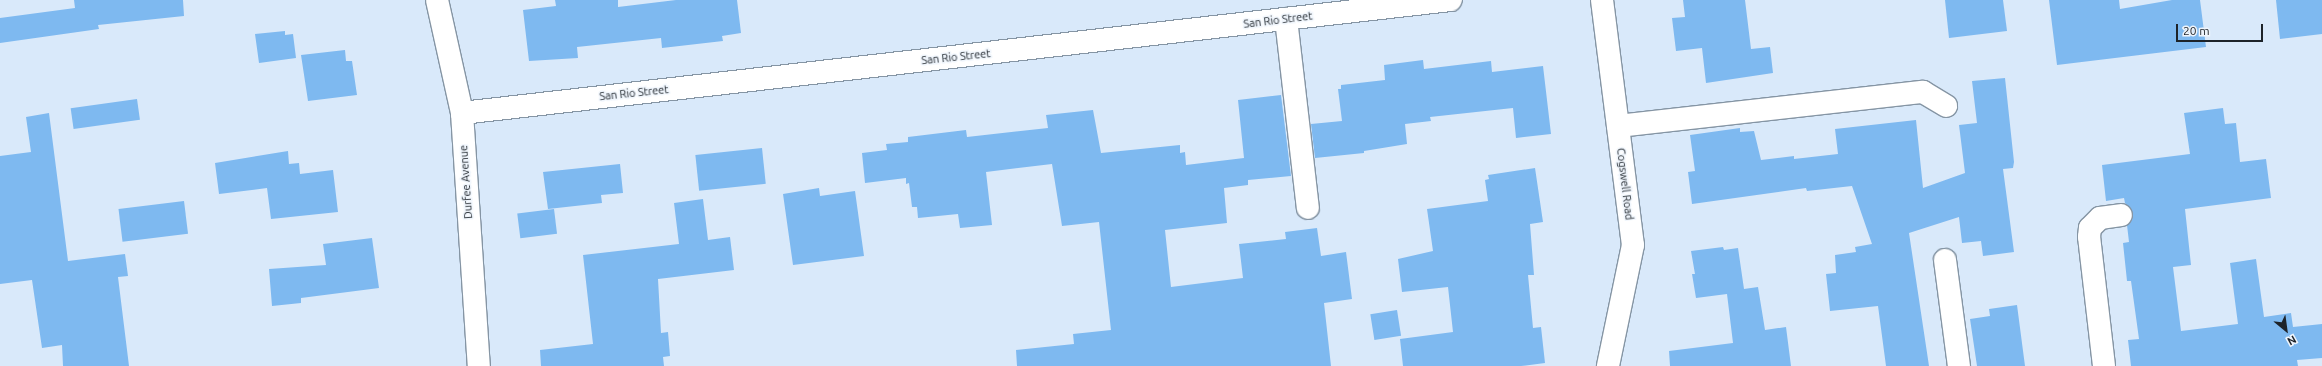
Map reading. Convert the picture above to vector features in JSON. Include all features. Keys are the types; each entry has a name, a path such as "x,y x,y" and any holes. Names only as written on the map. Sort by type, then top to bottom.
{"street":[{"name":"Durfee Avenue","path":"438,0 462,113 479,366"},
{"name":"San Rio Street","path":"462,113 1450,0"},
{"name":"Cogswell Road","path":"1602,0 1633,246 1608,366"},
{"path":"1286,19 1308,208"},
{"path":"1618,126 1923,92 1946,106"},
{"path":"2104,366 2088,237 2090,228 2100,218 2121,215"},
{"path":"1945,260 1959,366"}],"building":[{"path":"74,0 183,0 184,16 98,25 99,29 0,43 0,18 75,8"},
{"path":"555,0 618,0 618,7 676,0 737,0 741,33 722,36 723,41 662,48 661,38 577,47 578,58 529,61 523,10 556,6"},
{"path":"1683,0 1745,0 1751,49 1770,47 1773,73 1706,83 1702,48 1676,51 1672,18 1685,17"},
{"path":"1945,0 2003,0 2007,31 1949,38"},
{"path":"2049,0 2119,0 2120,9 2172,0 2200,0 2206,47 2057,65"},
{"path":"2276,0 2322,0 2322,34 2280,39"},
{"path":"285,31 285,35 293,34 296,58 259,63 255,34"},
{"path":"345,50 346,61 352,61 357,95 308,101 301,55"},
{"path":"1423,60 1424,69 1491,61 1492,72 1543,66 1551,134 1516,138 1513,108 1430,117 1431,121 1405,124 1407,144 1364,151 1364,153 1315,158 1311,124 1342,121 1338,89 1341,89 1341,85 1385,80 1384,65"},
{"path":"2005,78 2014,162 2013,168 2003,169 2014,252 1983,256 1981,241 1962,243 1959,217 1909,233 1929,366 1886,366 1878,306 1830,311 1826,274 1836,273 1835,255 1856,252 1855,247 1872,244 1852,186 1807,191 1806,188 1692,204 1688,172 1695,171 1690,135 1740,128 1740,132 1754,131 1761,160 1794,156 1794,159 1838,154 1835,129 1916,120 1923,188 1965,173 1959,125 1977,123 1972,81"},
{"path":"1281,95 1291,176 1248,180 1248,185 1224,188 1227,223 1165,230 1171,287 1243,278 1239,244 1286,239 1285,232 1317,228 1321,256 1346,252 1352,299 1324,303 1331,366 1017,366 1016,350 1074,344 1073,334 1111,330 1099,222 1062,226 1052,164 986,172 992,225 960,228 958,214 918,218 917,207 912,207 909,183 906,184 906,178 865,183 862,153 887,150 886,144 908,142 908,137 966,130 967,137 1048,128 1046,115 1093,110 1101,153 1180,145 1180,153 1185,152 1186,165 1244,158 1238,100"},
{"path":"137,99 140,120 74,129 71,108"},
{"path":"2223,108 2225,124 2236,123 2240,162 2266,159 2271,198 2185,209 2191,265 2173,267 2181,331 2238,324 2230,263 2256,259 2264,317 2291,313 2293,327 2322,324 2322,358 2297,360 2298,366 2131,366 2128,340 2139,339 2131,281 2127,281 2123,243 2129,242 2127,225 2132,220 2133,213 2125,203 2124,198 2106,201 2102,165 2190,154 2184,113"},
{"path":"49,113 68,261 125,254 128,276 118,277 129,366 63,366 62,345 42,348 32,280 0,284 0,156 31,152 26,117"},
{"path":"762,148 766,184 699,191 695,155"},
{"path":"288,151 289,164 299,163 300,174 333,170 338,212 271,219 267,188 219,194 215,163"},
{"path":"620,164 623,193 601,195 602,203 548,209 543,172"},
{"path":"1535,168 1543,222 1530,224 1534,275 1528,275 1533,328 1541,327 1545,363 1521,366 1403,366 1400,339 1453,332 1448,287 1402,292 1398,259 1433,251 1427,209 1488,201 1485,180 1489,179 1488,175"},
{"path":"819,188 820,196 855,191 864,256 793,265 783,194"},
{"path":"703,199 708,240 730,237 734,270 658,279 661,333 668,332 670,356 663,357 664,366 541,366 540,350 593,344 583,255 679,244 674,203"},
{"path":"184,201 188,234 123,242 118,209"},
{"path":"554,209 557,234 520,238 517,214"},
{"path":"372,238 379,288 301,298 301,303 272,306 269,269 326,265 323,244"},
{"path":"1723,247 1724,250 1738,248 1744,289 1758,287 1765,330 1786,327 1791,366 1670,366 1669,351 1733,343 1727,294 1696,298 1692,274 1695,274 1691,251"},
{"path":"2017,305 2025,366 1977,366 1970,319 1990,316 1989,309"},
{"path":"1397,310 1401,336 1374,340 1370,314"}]}
